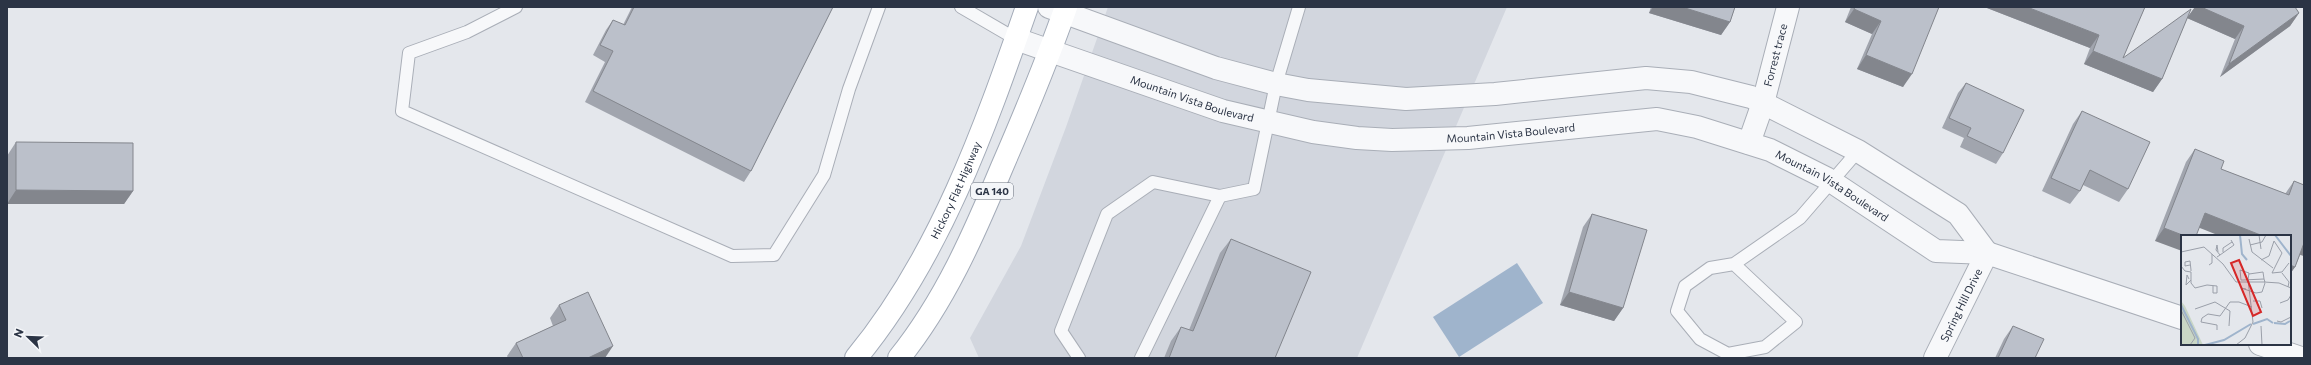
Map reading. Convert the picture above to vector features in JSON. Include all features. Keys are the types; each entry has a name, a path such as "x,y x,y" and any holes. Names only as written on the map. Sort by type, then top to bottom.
{"main road":[{"name":"Hickory Flat Highway","path":"856,358 898,301 948,210 971,158 1027,7"},
{"name":"GA 140","path":"899,358 932,311 958,267 1050,51 1059,9"}],"street":[{"name":"Forrest trace","path":"1749,143 1764,103 1788,7"},
{"path":"1059,9 1216,68 1276,84 1350,95 1406,99 1495,94 1646,78 1691,82 1751,97 1858,151 1958,214 1987,252"},
{"name":"Mountain Vista Boulevard","path":"1016,39 1222,111 1268,123 1335,135 1392,140 1468,138 1657,119 1696,127 1770,150 1830,180 1936,251 1987,252 2181,318"},
{"name":"Spring Hill Drive","path":"1935,358 1987,252"},
{"path":"2261,349 2301,358"}],"lane":[{"path":"516,7 467,32 410,53 402,111 732,256 774,255 824,175 849,89 879,7"},
{"path":"961,7 1016,39"},
{"path":"1079,358 1061,331 1107,214 1153,182 1220,196 1254,188 1276,84 1299,7"},
{"path":"1734,264 1796,322 1765,347 1728,354 1700,339 1677,311 1685,286 1710,268 1734,264 1800,218 1830,180 1858,151"},
{"path":"1141,358 1220,196"}],"shaded area":[{"path":"1108,7 1507,7 1357,358 979,358 970,338 1021,246 1066,127"}],"water":[{"path":"1517,263 1543,303 1459,357 1433,317"}],"building":[{"path":"634,7 833,7 751,171 593,91 613,51 600,45 613,20 625,25"},
{"path":"1682,7 1735,7 1730,22"},
{"path":"1855,7 1939,7 1912,74 1866,55 1881,21 1854,9"},
{"path":"2027,7 2145,7 2123,58 2191,9 2162,79 2093,51 2099,35"},
{"path":"2201,7 2295,7 2299,13 2229,64 2244,26"},
{"path":"1966,83 2024,110 2003,153 1967,136 1971,128 1949,118"},
{"path":"2082,111 2150,142 2128,189 2090,170 2080,191 2051,178"},
{"path":"16,142 133,143 133,191 16,190"},
{"path":"2195,149 2224,161 2221,169 2289,195 2294,181 2304,185 2304,243 2295,267 2291,265 2291,235 2260,235 2205,213 2196,235 2182,235 2164,228"},
{"path":"1592,214 1647,230 1623,308 1569,292"},
{"path":"1231,239 1311,272 1275,358 1169,358 1181,327 1193,331"},
{"path":"588,292 613,346 588,358 523,358 516,343 566,320 559,305"},
{"path":"2013,326 2044,339 2035,358 1998,358"}]}
